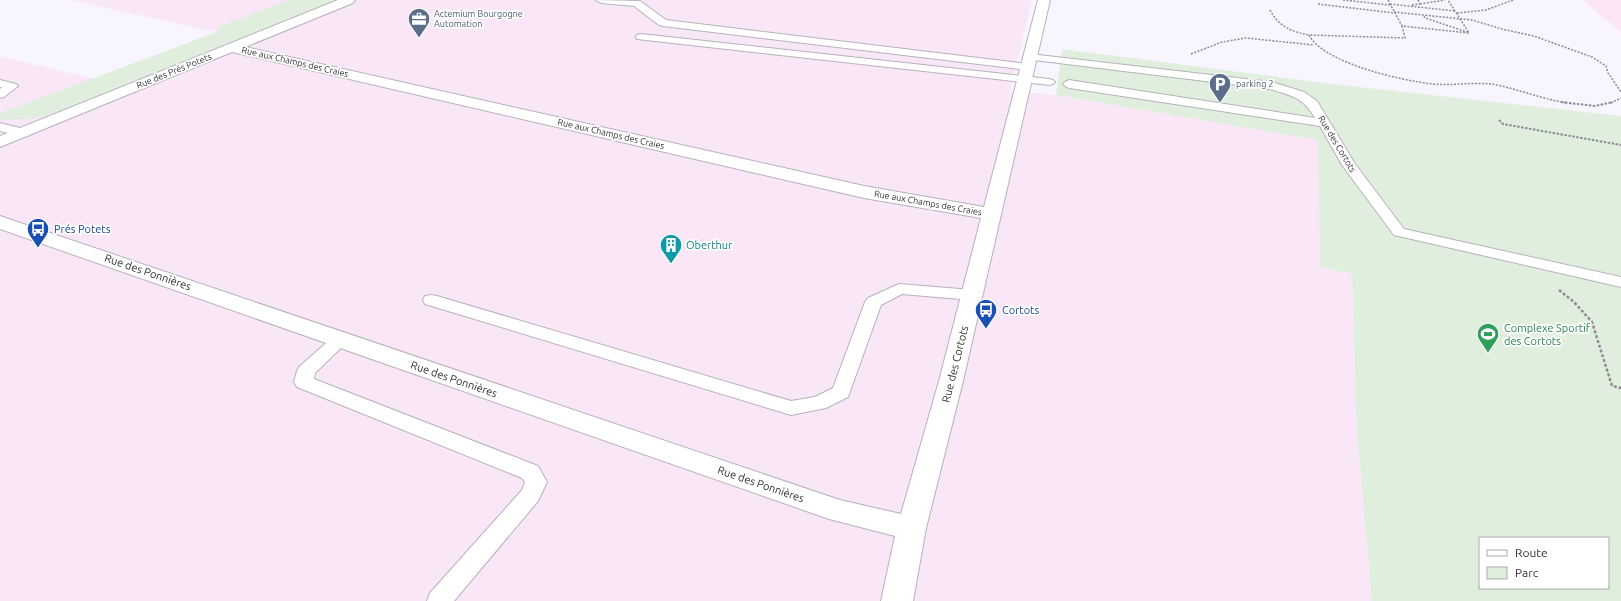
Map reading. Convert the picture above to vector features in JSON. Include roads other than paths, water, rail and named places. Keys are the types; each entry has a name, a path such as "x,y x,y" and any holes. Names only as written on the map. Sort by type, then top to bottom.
{"street":[{"name":"Rue des Prés Potets","path":"0,142 349,0"},
{"name":"Rue des Cortots","path":"897,601 911,528 972,295 1044,0"},
{"name":"Rue aux Champs des Craies","path":"231,48 864,192 992,214"},
{"name":"Rue des Ponnières","path":"0,222 839,511 911,528"}],"lane":[{"path":"601,0 637,3 663,22 1028,68 1049,82"},
{"path":"641,37 1028,68"},
{"name":"Rue des Cortots","path":"1028,68 1272,86 1300,95 1314,104 1349,165 1399,232 1621,282"},
{"path":"0,83 12,86 0,94"},
{"path":"1069,84 1324,123"},
{"path":"0,127 23,133"},
{"path":"432,300 791,408 819,403 841,392 874,302 899,289 972,295"},
{"path":"340,340 306,371 304,382 530,472 536,482 530,495 439,601"}],"place":[{"name":"Actemium Bourgogne Automation","path":"419,38"},
{"name":"parking 2","path":"1220,104"},
{"name":"Prés Potets","path":"38,248"},
{"name":"Oberthur","path":"671,264"},
{"name":"Cortots","path":"986,330"},
{"name":"Complexe Sportif des Cortots","path":"1488,354"}]}
